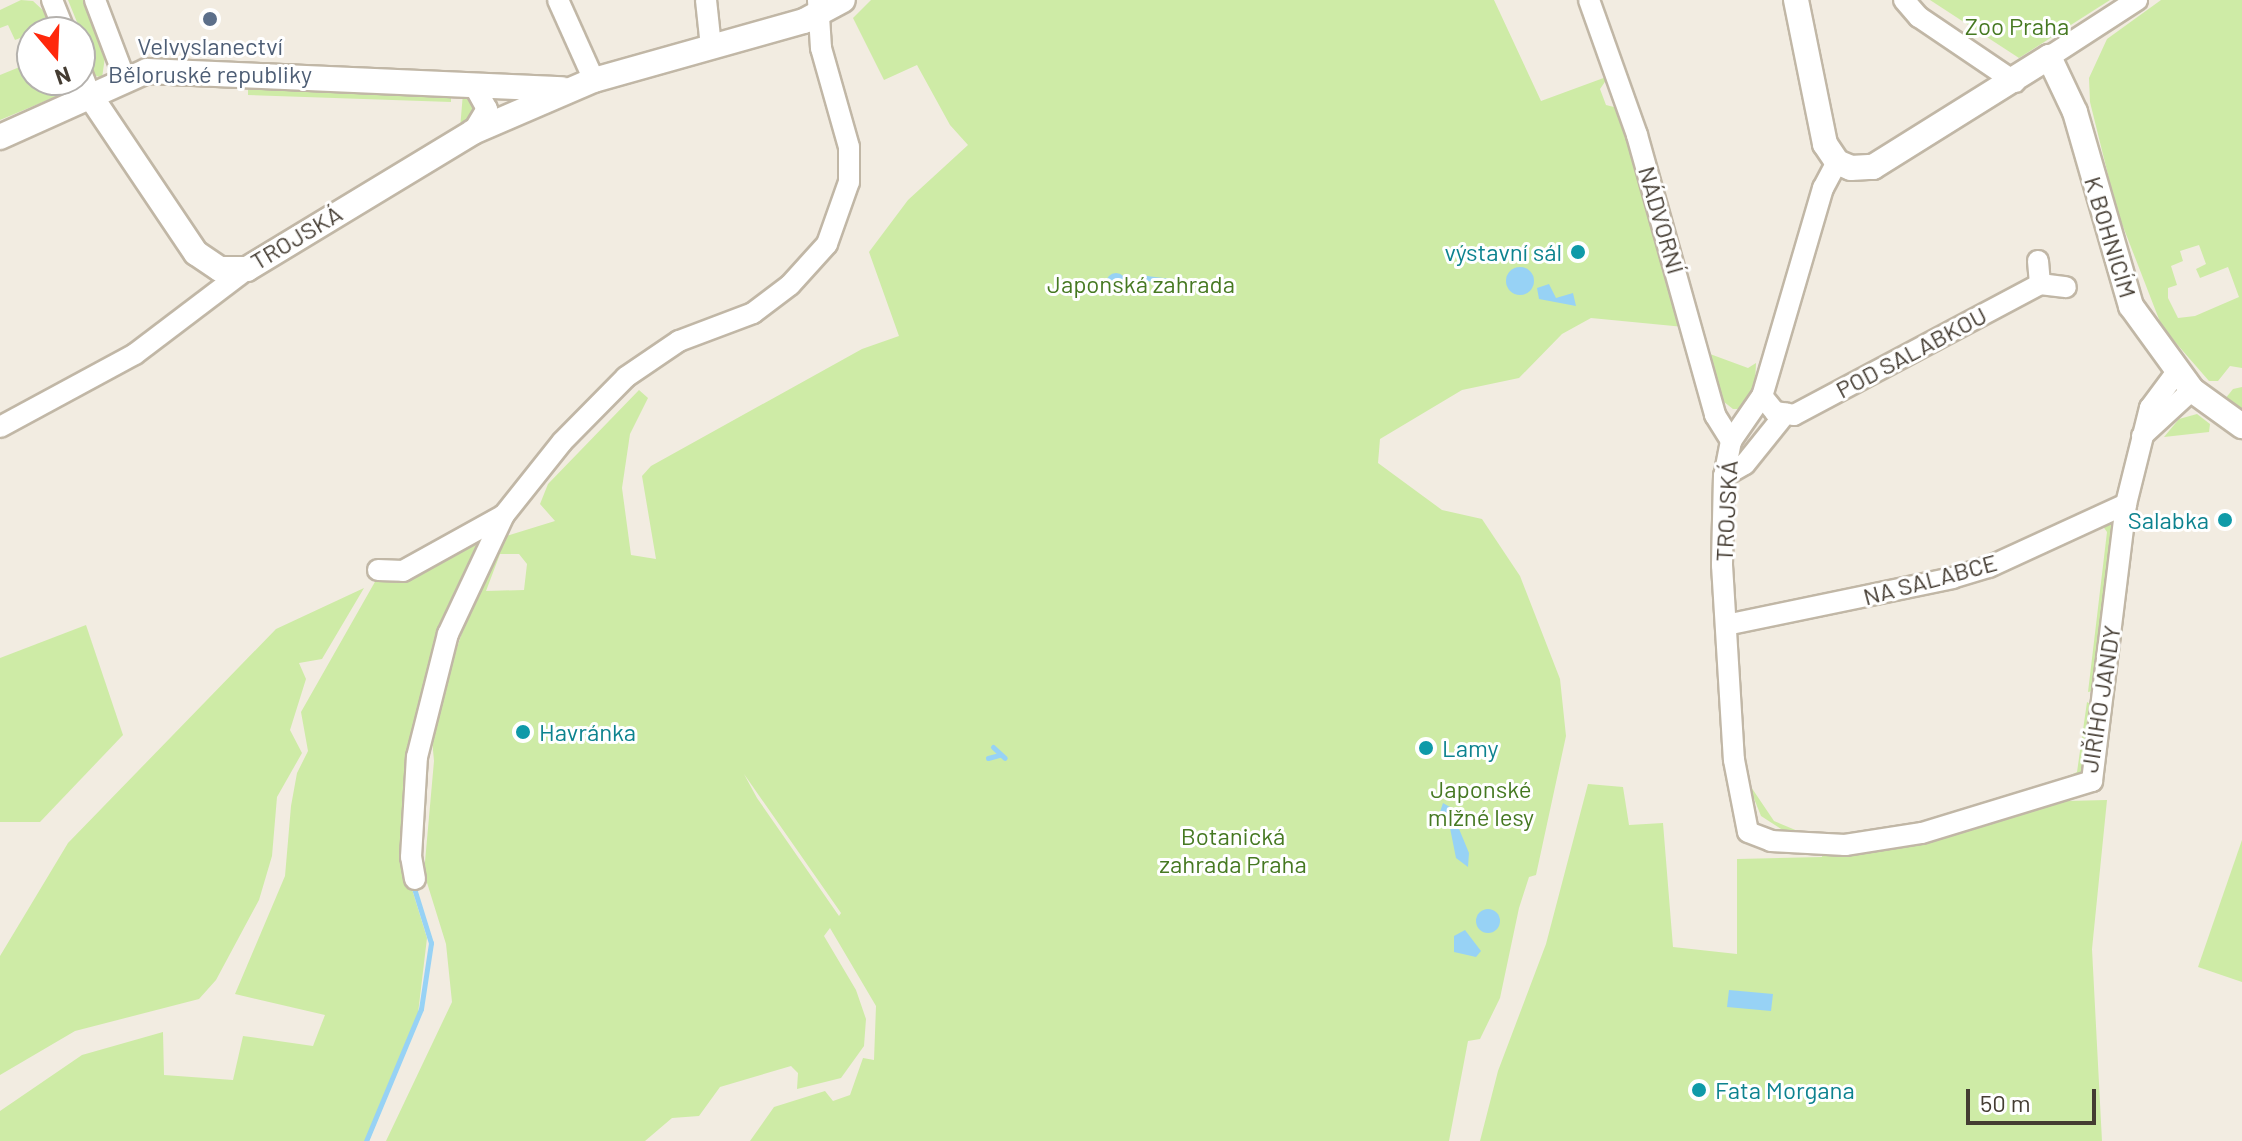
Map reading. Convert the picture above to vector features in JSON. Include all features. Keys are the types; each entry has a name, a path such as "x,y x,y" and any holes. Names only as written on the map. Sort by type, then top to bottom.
{"street":[{"path":"95,0 125,79"},
{"path":"558,0 583,84"},
{"path":"706,0 711,47"},
{"name":"TROJSKÁ","path":"91,97 196,253 220,269 247,269 473,132 583,84 711,47 843,0"},
{"name":"NÁDVORNÍ","path":"1589,0 1637,135 1715,415 1731,441"},
{"path":"1796,0 1825,144 1837,162 1873,167 2015,82 2137,0"},
{"path":"1904,0 1919,17 2015,82"},
{"path":"415,879 411,857 417,757 448,634 504,515 562,442 626,377 679,341 753,313 790,285 827,244 849,182 849,147 821,48 818,8"},
{"name":"K BOHNICÍM","path":"2049,57 2075,112 2131,306 2184,381 2242,426"},
{"name":"TROJSKÁ","path":"0,137 147,71 474,86 583,84"},
{"path":"473,132 487,109 474,86"},
{"name":"TROJSKÁ","path":"1771,841 1748,832 1734,760 1726,625 1724,476 1731,441 1762,396 1823,188 1837,162"},
{"path":"2038,261 2040,284 2066,287"},
{"path":"0,427 135,354 247,269"},
{"name":"POD SALABKOU","path":"1786,413 1794,415 2040,284"},
{"name":"JIŘÍHO JANDY","path":"1771,841 1845,845 1922,833 2092,781 2126,504 2142,436 2184,381"},
{"path":"1762,396 1775,412 1786,413"},
{"path":"1724,476 1745,464 1786,413"},
{"name":"NA SALABCE","path":"1726,625 1952,578 1989,567 2126,504"},
{"path":"378,570 403,571 504,515"}],"green space":[{"path":"21,0 33,1 48,16 16,16 15,40 8,25 0,28 0,10"},
{"path":"68,0 83,0 89,16 75,16"},
{"name":"Botanická zahrada Praha","path":"871,0 1494,0 1541,101 1609,76 1600,89 1606,105 1618,108 1684,327 1591,318 1562,334 1519,378 1462,390 1380,439 1378,463 1442,510 1482,519 1520,576 1560,679 1566,736 1536,875 1529,877 1519,908 1500,998 1480,1039 1468,1041 1449,1141 750,1141 774,1107 825,1091 833,1101 850,1095 863,1058 874,1060 876,1006 830,928 824,936 856,990 866,1019 864,1046 841,1078 797,1089 798,1073 791,1066 720,1087 699,1116 672,1118 645,1141 386,1141 452,1002 446,944 424,873 434,761 431,728 466,620 506,536 555,521 540,504 548,484 639,390 648,398 630,434 622,488 631,555 656,559 642,476 651,466 862,349 899,336 869,252 908,200 968,145 950,125 917,65 884,80 853,18","holes":["500,554 519,554 527,564 524,590 486,591","744,774 841,913 839,916 757,798"]},
{"name":"Zoo Praha","path":"1930,0 2110,0 2019,58"},
{"path":"2161,0 2242,0 2242,368 2230,366 2218,381 2209,381 2162,327 2117,211 2090,102 2089,78 2107,39","holes":["2199,245 2206,264 2196,269 2200,278 2228,267 2239,297 2195,316 2178,318 2168,298 2168,288 2177,285 2171,266 2183,261 2180,251"]},
{"path":"96,34 105,57 102,78 96,76"},
{"path":"16,68 16,96 57,96 0,120 0,75"},
{"path":"248,84 451,92 451,102 248,95"},
{"path":"463,93 479,111 460,129"},
{"path":"1710,354 1748,368 1756,363 1755,384 1741,409 1733,409 1719,398"},
{"path":"2242,387 2242,414 2221,404 2233,389"},
{"path":"2197,414 2210,424 2209,432 2164,437 2179,419"},
{"path":"2108,520 2114,526 2093,691 2088,692 2107,532 2102,525"},
{"path":"479,540 436,635 410,761 403,860 427,938 417,1022 369,1141 0,1141 0,1111 82,1055 163,1032 164,1075 233,1080 243,1036 313,1046 325,1015 235,994 285,876 297,773 308,751 301,712 376,580 400,580"},
{"path":"364,588 322,659 299,663 306,679 290,730 302,753 277,797 272,856 259,900 216,980 199,999 75,1031 0,1075 0,956 68,843 276,629"},
{"path":"86,625 123,735 40,822 0,822 0,658"},
{"path":"2087,702 2092,705 2083,773 2043,788 2077,772"},
{"path":"1747,781 1774,821 1805,834 1789,834 1761,816"},
{"path":"1588,784 1623,787 1629,825 1663,823 1673,947 1737,954 1737,859 1822,857 1823,851 1930,835 1933,842 2066,801 2107,800 2092,949 2102,1141 1480,1141 1498,1071 1546,944"},
{"path":"2242,840 2242,982 2198,967"}],"water":[{"path":"1520,267 1530,271 1534,281 1530,291 1520,295 1510,291 1506,281 1510,271"},
{"path":"1116,273 1123,276 1126,283 1123,290 1116,293 1109,290 1106,283 1109,276"},
{"path":"1549,284 1556,298 1573,293 1576,306 1539,299 1537,288"},
{"path":"1443,803 1450,807 1469,853 1468,867 1456,858 1450,828 1440,812"},
{"path":"1488,909 1496,913 1500,921 1496,929 1488,933 1480,929 1476,921 1480,913"},
{"path":"1465,930 1481,951 1476,957 1454,952 1454,936"},
{"path":"1729,990 1773,994 1771,1011 1727,1007"}],"waterway":[{"path":"1129,286 1146,278 1171,281"},
{"path":"466,573 482,537"},
{"path":"993,747 1005,758"},
{"path":"988,758 999,755"},
{"path":"366,1141 421,1009 431,943 413,885"}],"place":[{"name":"Velvyslanectví Běloruské republiky","path":"210,19"},
{"name":"výstavní sál","path":"1578,252"},
{"name":"Salabka","path":"2225,520"},
{"name":"Havránka","path":"523,732"},
{"name":"Lamy","path":"1426,748"},
{"name":"Fata Morgana","path":"1699,1090"}],"park label":[{"name":"Japonská zahrada","path":"1141,284"},
{"name":"Japonské mlžné lesy","path":"1481,803"}]}
